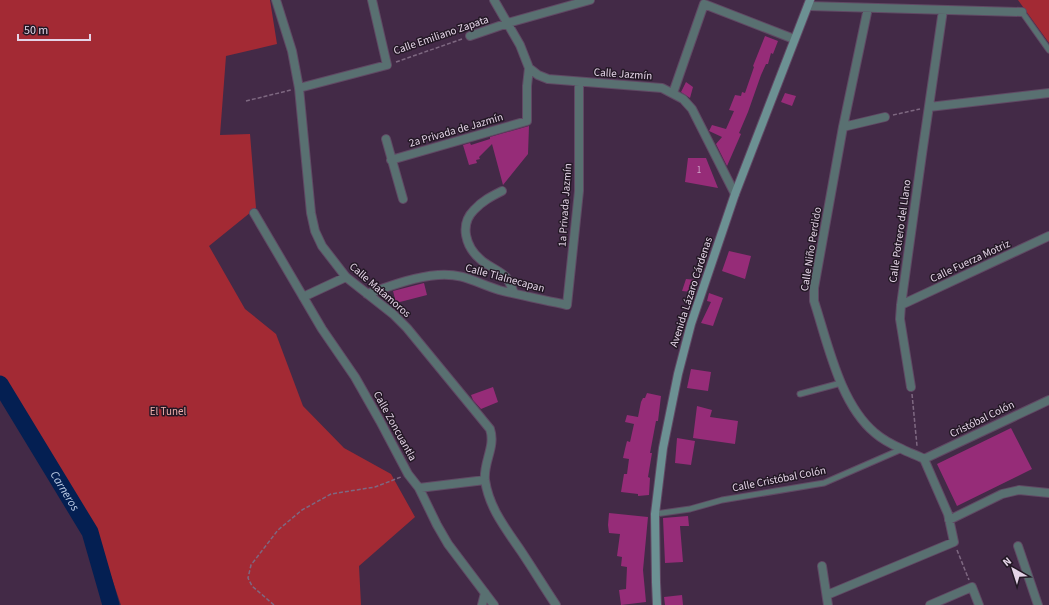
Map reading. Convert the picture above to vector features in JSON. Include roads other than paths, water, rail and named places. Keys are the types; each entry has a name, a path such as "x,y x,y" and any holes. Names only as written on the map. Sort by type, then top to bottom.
{"main road":[{"name":"Avenida Lázaro Cárdenas","path":"657,605 655,514 663,448 678,374 691,324 735,194 809,3"}],"street":[{"name":"Calle Matamoros","path":"276,0 292,51 299,88 311,213 315,231 322,246 346,277 393,314 407,328 490,429 492,444 486,465 485,480 495,512 556,605"},
{"name":"Calle Emiliano Zapata","path":"299,88 387,65 372,0"},
{"path":"494,0 520,45 529,68"},
{"name":"Calle Emiliano Zapata","path":"470,36 508,23 590,0"},
{"path":"809,3 868,8 1022,12"},
{"path":"673,93 704,4 794,39"},
{"name":"Calle Niño Perdido","path":"868,8 843,127 814,288 814,301 841,383 851,404 862,420 876,434 902,449 921,457"},
{"name":"Calle Potrero del Llano","path":"911,387 900,319 901,306 944,10"},
{"name":"Calle Jazmín","path":"529,68 538,75 548,79 662,88 683,99 692,109 735,194"},
{"name":"2a Privada de Jazmín","path":"391,160 527,121 527,86 529,68"},
{"name":"1a Privada Jazmín","path":"568,305 579,191 579,82"},
{"path":"929,107 1049,93"},
{"path":"843,127 885,117"},
{"path":"386,139 403,199"},
{"path":"502,191 486,199 473,210 466,222 466,236 470,248 480,260 506,277 514,293"},
{"name":"Calle Zoncuantla","path":"254,213 322,329 355,377 408,474 419,488 448,544 494,605"},
{"name":"Calle Fuerza Motriz","path":"901,306 1049,236"},
{"name":"Calle Tlalnecapan","path":"367,294 409,280 438,275 453,275 467,277 497,289 568,305"},
{"path":"303,297 346,277"},
{"name":"Cristóbal Colón","path":"921,457 1049,400"},
{"path":"827,595 954,542 949,520 921,457"},
{"path":"419,488 485,480"},
{"path":"949,520 1002,494 1019,490 1049,493"},
{"path":"1018,546 1038,605"},
{"path":"822,566 828,605"},
{"path":"930,605 972,587 979,605"},
{"path":"482,605 485,593"}],"lane":[{"path":"1022,12 1049,50"},
{"path":"800,394 841,383"},
{"name":"Calle Cristóbal Colón","path":"655,514 690,509 722,500 824,483 902,449"}],"waterway":[{"name":"Carneros","path":"0,384 90,532 111,605"}],"park label":[{"name":"El Tunel","path":"168,411"}]}
